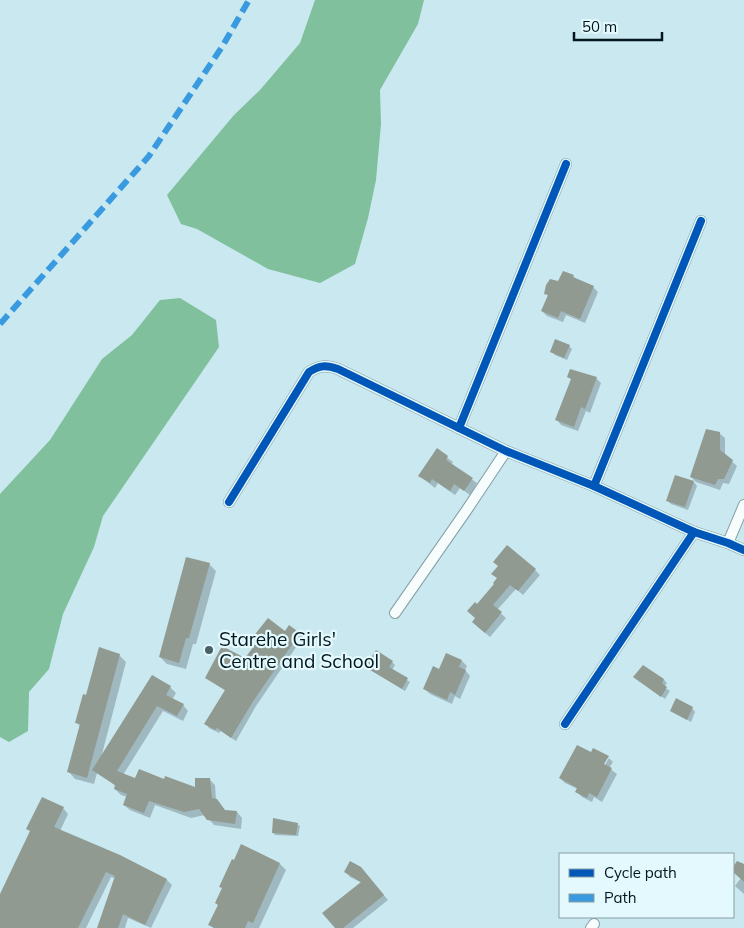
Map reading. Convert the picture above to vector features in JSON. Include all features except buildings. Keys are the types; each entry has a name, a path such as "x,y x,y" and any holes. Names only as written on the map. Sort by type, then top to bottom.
{"street":[{"path":"459,428 566,164"},
{"path":"594,486 702,221"},
{"path":"229,502 309,372 318,366 327,366 338,369 506,451 594,486 694,532 744,550"},
{"path":"395,613 506,451"},
{"path":"728,543 744,505"},
{"path":"565,724 694,532"}],"shaded area":[{"path":"315,0 424,0 418,24 380,90 381,124 376,180 355,264 320,283 268,269 197,229 181,224 167,195 234,115 260,90 300,43"},
{"path":"180,298 216,320 219,347 103,516 94,547 63,614 49,669 29,692 28,731 9,742 0,737 0,494 50,440 102,359 132,335 160,300"}],"marked path":[{"path":"0,324 149,156 222,47 249,0"}],"cycle path":[{"path":"459,428 566,164"},
{"path":"594,486 701,221"},
{"path":"229,502 309,372 326,366 338,369 506,451 594,486 694,532 744,550"},
{"path":"565,724 694,532"}],"place":[{"name":"Starehe Girls' Centre and School","path":"209,650"}]}
